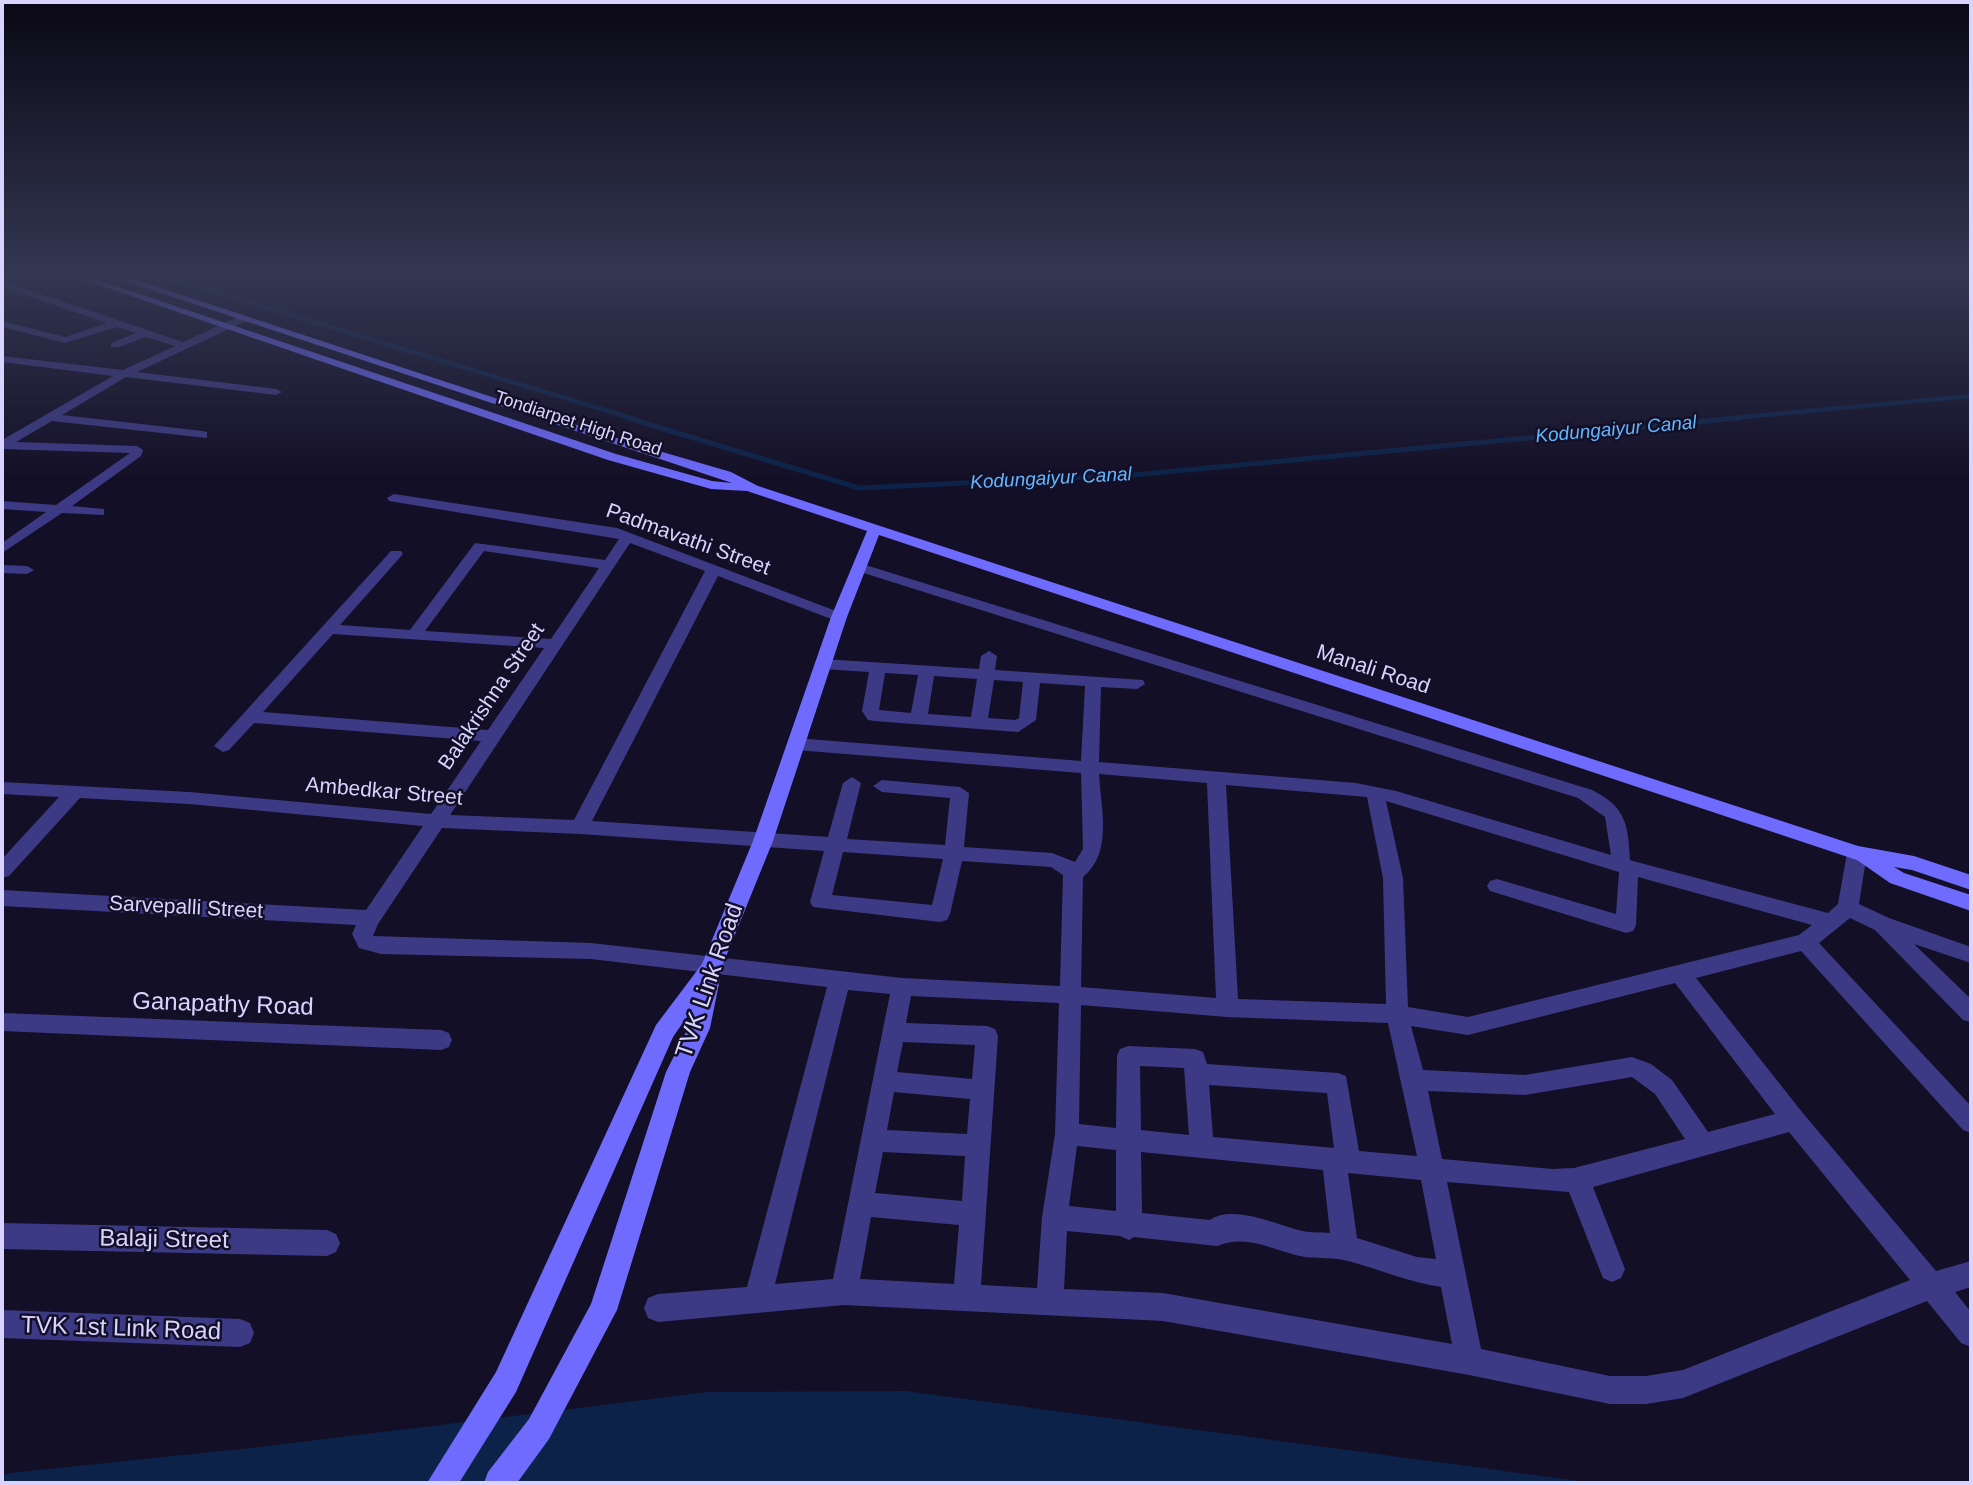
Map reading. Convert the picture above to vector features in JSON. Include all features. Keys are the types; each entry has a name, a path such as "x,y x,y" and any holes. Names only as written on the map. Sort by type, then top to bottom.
{"main road":[{"name":"Tondiarpet High Road","path":"279,344 612,457 711,485 753,489"},
{"name":"Tondiarpet High Road","path":"319,344 631,447 726,474 753,489 875,529"},
{"name":"TVK Link Road","path":"499,1483 539,1429 603,1310 678,1072 699,1028 712,964 763,841 839,617 875,529"},
{"name":"Manali Road","path":"875,529 1857,853 1914,863 1971,883"},
{"name":"Manali Road","path":"1857,853 1897,878 1971,902"},
{"path":"442,1483 506,1382 528,1338 664,1032 712,964"}],"street":[{"path":"179,344 184,346"},
{"path":"2,445 124,373 187,344"},
{"path":"2,359 276,392"},
{"path":"51,417 203,435"},
{"path":"2,445 137,450 135,456 2,549"},
{"name":"Padmavathi Street","path":"394,498 594,527 628,536 713,571 839,617"},
{"path":"2,505 99,512"},
{"name":"Balakrishna Street","path":"371,918 628,536"},
{"path":"414,635 480,546 609,565"},
{"path":"223,746 396,554"},
{"path":"859,567 1585,794 1605,803 1614,812 1625,866 1626,925 1497,886"},
{"path":"2,569 27,570"},
{"path":"580,827 713,571"},
{"path":"329,629 555,644"},
{"path":"979,723 989,656"},
{"path":"823,664 1137,684"},
{"path":"878,667 870,711 874,716 1024,724 1032,678"},
{"path":"919,718 927,671"},
{"path":"1050,1301 1055,1217 1067,1134 1073,874 1087,863 1093,849 1090,767 1093,682"},
{"path":"251,717 493,736"},
{"path":"796,744 1216,776 1375,793 1625,866 1882,924 1971,955"},
{"path":"1216,776 1227,1008"},
{"path":"852,783 820,902 940,914 954,854 960,793 882,786"},
{"name":"Ambedkar Street","path":"2,788 73,794 189,798 436,821 580,827 1052,860 1066,865 1073,874"},
{"path":"1375,793 1393,878 1397,1014 1414,1080 1469,1361"},
{"path":"2,870 73,794"},
{"path":"371,918 362,934 366,942 381,946 591,951 902,988 1070,995 1227,1008 1397,1014 1468,1026 1805,942 1840,915 1857,853"},
{"name":"Sarvepalli Street","path":"7,902 371,918"},
{"path":"1882,924 1971,1013"},
{"path":"1805,942 1971,1122"},
{"path":"1679,972 1794,1120 1971,1333"},
{"path":"757,1301 840,979"},
{"path":"844,1292 902,988"},
{"name":"Ganapathy Road","path":"2,1022 441,1040"},
{"path":"893,1032 987,1037 967,1296"},
{"path":"1129,1227 1128,1056 1195,1059 1202,1147"},
{"path":"1414,1080 1525,1085 1632,1067 1643,1069 1655,1078 1702,1143"},
{"path":"1198,1074 1338,1083 1345,1247"},
{"path":"884,1081 983,1090"},
{"path":"1067,1134 1552,1181 1577,1179 1794,1120"},
{"path":"873,1140 978,1146"},
{"path":"1577,1179 1612,1269"},
{"path":"861,1204 973,1214"},
{"path":"1055,1217 1129,1227 1217,1233 1220,1227 1260,1230 1304,1244 1345,1247 1417,1270 1452,1275"},
{"name":"Balaji Street","path":"2,1236 327,1243"},
{"path":"659,1308 844,1292 1163,1307 1469,1361 1610,1390 1646,1390 1683,1384 1930,1286 1971,1274"},
{"name":"TVK 1st Link Road","path":"2,1324 240,1333"}],"water":[{"path":"906,1391 1594,1483 2,1483 2,1475 10,1473 260,1447 709,1392"}],"waterway":[{"name":"Kodungaiyur Canal","path":"388,344 634,419"},
{"name":"Kodungaiyur Canal","path":"1722,419 1971,396"},
{"name":"Kodungaiyur Canal","path":"628,418 859,488 1133,475 1740,418"}]}
